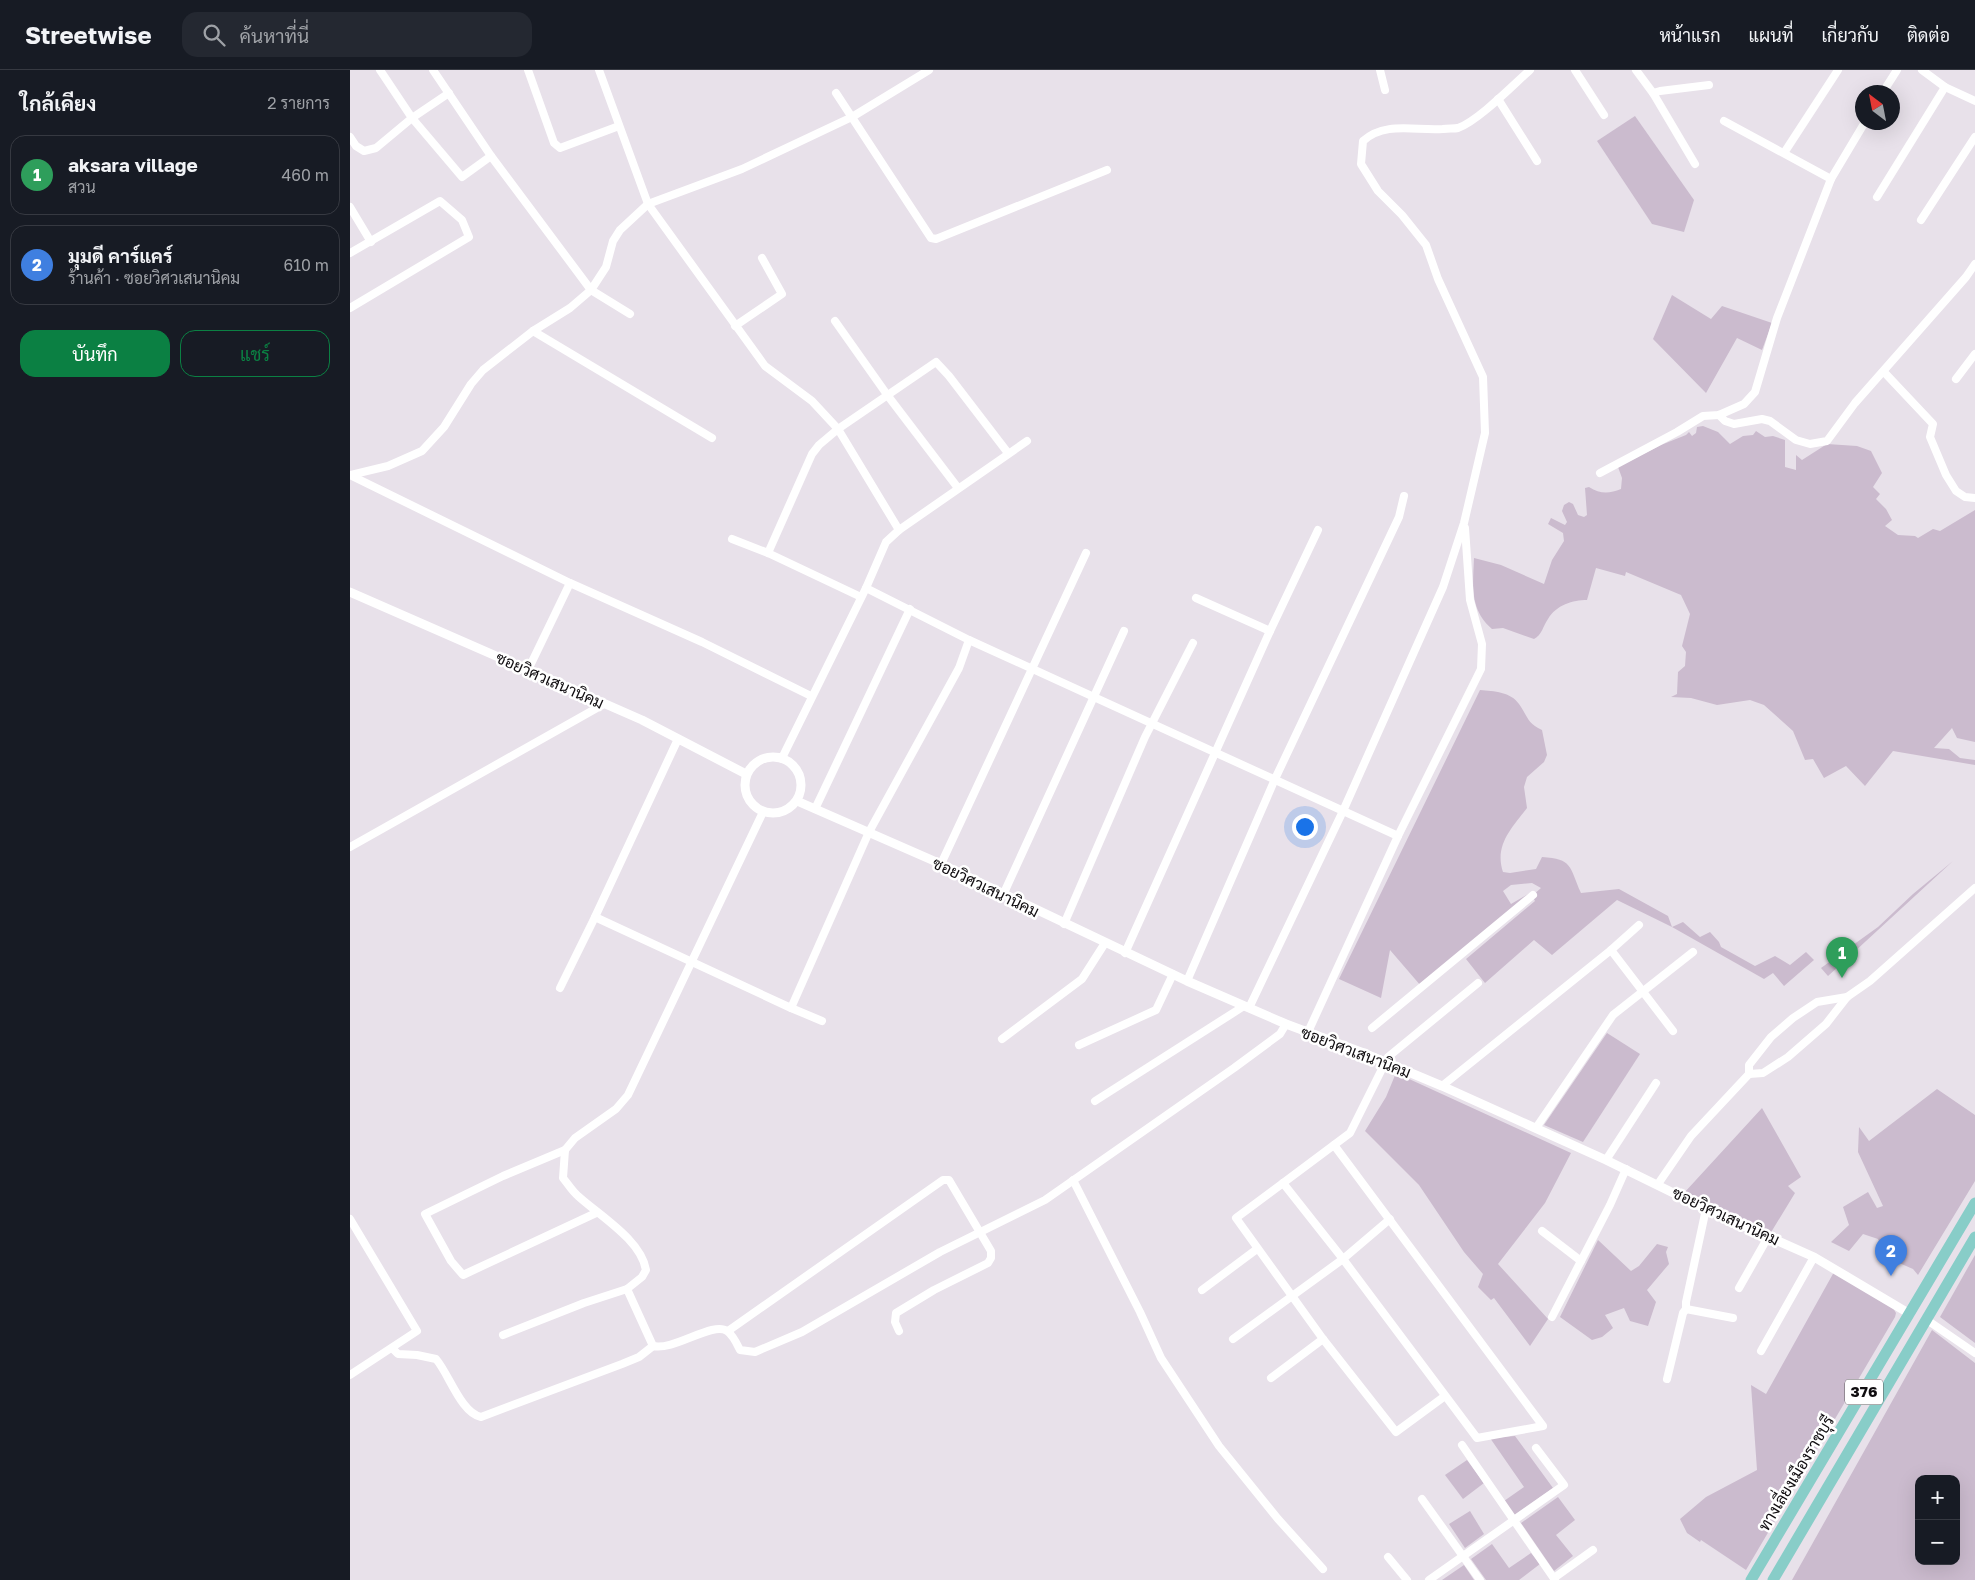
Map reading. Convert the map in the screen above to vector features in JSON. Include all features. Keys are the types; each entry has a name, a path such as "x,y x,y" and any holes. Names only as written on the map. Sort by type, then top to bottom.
{"main road":[{"name":"ทางเลี่ยงเมืองราชบุรี","path":"1752,1580 1975,1203"},
{"name":"ทางเลี่ยงเมืองราชบุรี","path":"1773,1580 1975,1237"}],"street":[{"path":"380,70 412,118 462,177 491,156"},
{"path":"433,70 491,156 591,290 630,314"},
{"path":"528,70 554,143 560,148 619,126"},
{"path":"599,70 648,204 765,366 812,401 838,429 899,530"},
{"path":"350,475 388,466 422,451 444,427 471,384 483,370 533,331 570,308 591,290 606,267 613,240 620,230 648,204 742,169 852,117 929,70"},
{"path":"1380,70 1384,90"},
{"path":"1095,1101 1247,1007 1343,811 1443,588 1464,523 1485,433 1483,377 1438,279 1426,245 1378,191 1361,164 1362,141 1372,133 1398,128 1429,130 1458,128 1498,99 1530,70"},
{"path":"1575,70 1604,115"},
{"path":"1636,70 1653,93 1696,164"},
{"path":"1784,153 1838,70"},
{"path":"1887,85 1897,70"},
{"path":"1922,70 1945,87 1975,101"},
{"path":"1653,93 1660,90 1709,85"},
{"path":"1877,197 1945,87"},
{"path":"350,137 356,146 364,151 376,148 412,118 449,93"},
{"path":"836,93 932,238 936,239 1107,170"},
{"path":"1498,99 1537,161"},
{"path":"1724,121 1831,179"},
{"path":"1600,473 1703,416 1719,415 1744,404 1755,392 1777,318 1831,179 1860,130"},
{"path":"1921,220 1975,137"},
{"path":"1967,150 1975,155"},
{"path":"350,253 440,201 462,220 469,237 350,308"},
{"path":"350,207 371,242"},
{"path":"735,326 782,294 762,258"},
{"path":"1719,415 1725,421 1734,424 1762,419 1770,421 1796,440 1810,444 1827,441 1855,403 1884,372 1975,264"},
{"path":"1966,277 1975,281"},
{"path":"834,321 958,488"},
{"path":"533,331 712,438"},
{"path":"1956,379 1975,354"},
{"path":"768,553 812,454 819,445 838,429 936,362 1008,452"},
{"path":"1884,372 1933,424 1930,438 1942,468 1956,492 1965,497 1975,498"},
{"path":"782,758 866,588 886,542 899,530 1026,441"},
{"path":"350,475 570,583 702,642 811,696"},
{"path":"1187,981 1275,780 1388,542 1399,517 1404,496"},
{"path":"1308,1032 1398,836 1481,669 1482,644 1470,600 1464,523"},
{"path":"1125,953 1270,631 1318,530"},
{"path":"732,539 768,553 861,597"},
{"path":"941,864 1086,553"},
{"path":"528,670 570,583"},
{"path":"866,588 969,640 1398,836"},
{"name":"ซอยวิศวเสนานิคม","path":"350,592 604,704 746,774"},
{"path":"1196,598 1270,631"},
{"path":"815,809 910,609"},
{"path":"1003,895 1124,631"},
{"path":"791,1008 869,832 960,668 969,640"},
{"path":"1064,924 1152,723 1193,643"},
{"path":"350,847 604,704"},
{"path":"560,988 678,739"},
{"path":"765,758 782,758 790,762 800,776 800,793 790,808 772,814 762,812 754,808 748,801 744,783 746,774 751,767 765,758"},
{"name":"ซอยวิศวเสนานิคม","path":"796,800 941,864 1187,981 1286,1024 1442,1086 1626,1169 1814,1257 1910,1314"},
{"path":"596,1213 463,1275 451,1261 425,1214 503,1176 565,1150 575,1138 616,1109 628,1095 762,812"},
{"path":"1658,1184 1691,1136 1749,1074 1763,1073 1788,1057 1826,1024 1847,997 1870,981 1975,888"},
{"path":"1372,1028 1532,895"},
{"path":"595,917 822,1021"},
{"path":"1442,1086 1611,950 1639,925"},
{"path":"1002,1039 1082,979 1105,943"},
{"path":"1611,950 1673,1031"},
{"path":"1536,1128 1613,1015 1693,952"},
{"path":"1079,1045 1156,1010 1173,974"},
{"path":"1445,1396 1396,1432 1257,1249 1236,1218 1350,1133 1388,1057 1478,983"},
{"path":"1749,1074 1749,1066 1771,1037 1793,1018 1817,1002 1847,997"},
{"path":"627,1289 653,1346 659,1348 672,1346 697,1334 724,1329 728,1331 740,1350 755,1352 768,1347 802,1332 940,1252 1045,1200 1242,1062 1280,1034 1286,1024"},
{"path":"1606,1160 1656,1083"},
{"path":"1283,1183 1343,1259 1476,1438 1543,1426 1334,1145"},
{"path":"503,1335 584,1303 627,1289 642,1277 646,1270 645,1263 637,1249 576,1194 563,1178 565,1150"},
{"path":"1552,1317 1626,1169"},
{"path":"728,1331 943,1180 949,1180 990,1251 990,1262 896,1313 895,1322 899,1331"},
{"path":"1073,1180 1140,1312 1160,1358 1219,1446 1278,1519 1323,1568"},
{"path":"1667,1378 1686,1309 1706,1208"},
{"path":"350,1219 417,1331 351,1372"},
{"path":"1233,1339 1343,1259 1390,1219"},
{"path":"1542,1231 1581,1261"},
{"path":"1738,1288 1768,1237"},
{"path":"1202,1290 1257,1249"},
{"path":"1761,1351 1814,1257"},
{"path":"1686,1309 1733,1318"},
{"path":"1927,1320 1975,1353"},
{"path":"1272,1378 1324,1338"},
{"path":"392,1348 398,1354 436,1359 466,1408 471,1413 481,1417 639,1357 653,1346"},
{"path":"1462,1445 1554,1579 1593,1550"},
{"path":"1429,1580 1564,1485 1536,1448"},
{"path":"1422,1499 1480,1580"},
{"path":"1388,1557 1407,1580"}],"shaded area":[{"path":"1635,116 1694,200 1684,232 1652,224 1597,141"},
{"path":"1672,295 1711,319 1722,306 1772,323 1762,350 1737,338 1706,393 1653,339"},
{"path":"1703,426 1718,432 1730,444 1743,436 1753,435 1756,431 1765,437 1773,436 1785,440 1785,467 1796,470 1796,455 1802,460 1827,444 1857,446 1871,451 1882,473 1873,487 1880,494 1876,499 1886,509 1892,520 1885,526 1898,535 1915,536 1918,538 1933,529 1940,531 1975,510 1975,742 1957,738 1952,728 1934,748 1949,749 1960,758 1975,760 1975,765 1893,751 1865,786 1846,766 1824,778 1813,759 1805,760 1793,731 1764,705 1750,700 1717,705 1691,698 1671,697 1677,694 1678,672 1685,666 1686,652 1682,646 1690,614 1681,595 1626,572 1625,576 1596,568 1587,600 1571,602 1560,607 1551,614 1539,635 1534,639 1503,628 1492,629 1485,621 1479,613 1474,596 1474,558 1501,565 1544,584 1552,560 1564,541 1563,533 1548,524 1551,518 1565,525 1567,522 1562,511 1564,505 1569,502 1573,504 1578,515 1584,517 1587,515 1585,488 1589,487 1605,492 1621,489 1622,478 1618,467 1689,432 1692,436 1696,433 1697,427"},
{"path":"1480,690 1502,693 1516,700 1531,722 1542,730 1547,755 1544,762 1527,777 1524,787 1527,808 1510,830 1503,845 1501,862 1503,872 1510,873 1536,869 1542,857 1559,860 1565,862 1572,870 1581,893 1619,889 1668,916 1672,927 1617,900 1552,955 1534,940 1485,983 1466,959 1535,901 1532,895 1421,986 1390,950 1381,998 1339,979","holes":["1532,883 1541,888 1533,895 1530,893 1511,904 1503,891 1511,885"]},
{"path":"1953,861 1828,976 1821,968 1878,927 1913,894"},
{"path":"1683,922 1700,937 1710,932 1721,947 1755,966 1775,956 1790,965 1806,952 1814,960 1784,986 1773,973 1764,979 1672,927"},
{"path":"1607,1033 1640,1054 1583,1142 1544,1125"},
{"path":"1396,1073 1571,1153 1545,1203 1498,1264 1548,1319 1530,1346 1494,1298 1491,1300 1478,1287 1483,1274 1464,1252 1419,1185 1365,1131 1386,1097"},
{"path":"1937,1089 1975,1115 1975,1181 1918,1275 1913,1269 1890,1259 1888,1264 1878,1239 1863,1234 1849,1251 1831,1242 1849,1225 1843,1207 1868,1192 1877,1208 1883,1206 1858,1152 1859,1127 1869,1141"},
{"path":"1762,1108 1801,1177 1788,1186 1795,1193 1770,1234 1684,1193"},
{"path":"1598,1240 1631,1271 1639,1266 1657,1244 1668,1247 1666,1252 1669,1264 1647,1290 1656,1302 1648,1326 1630,1321 1624,1308 1605,1315 1613,1328 1602,1337 1592,1340 1560,1317"},
{"path":"1975,1255 1975,1343 1940,1317"},
{"path":"1834,1272 1893,1308 1896,1313 1895,1317 1746,1570 1701,1540 1700,1542 1687,1533 1680,1519 1706,1497 1757,1470 1751,1385 1766,1394"},
{"path":"1932,1330 1975,1363 1975,1580 1792,1580"},
{"path":"1515,1436 1553,1488 1514,1515 1504,1501 1524,1487 1490,1438"},
{"path":"1467,1460 1484,1483 1463,1499 1445,1475"},
{"path":"1558,1497 1575,1520 1556,1535 1573,1556 1554,1571 1521,1523"},
{"path":"1470,1511 1484,1534 1465,1548 1449,1524"},
{"path":"1492,1544 1509,1568 1531,1553 1540,1564 1519,1580 1486,1580 1471,1559"},
{"path":"1464,1565 1474,1580 1442,1580"}],"place":[{"name":"aksara village","path":"1842,978"},
{"name":"มุมดี คาร์แคร์","path":"1891,1276"}]}
